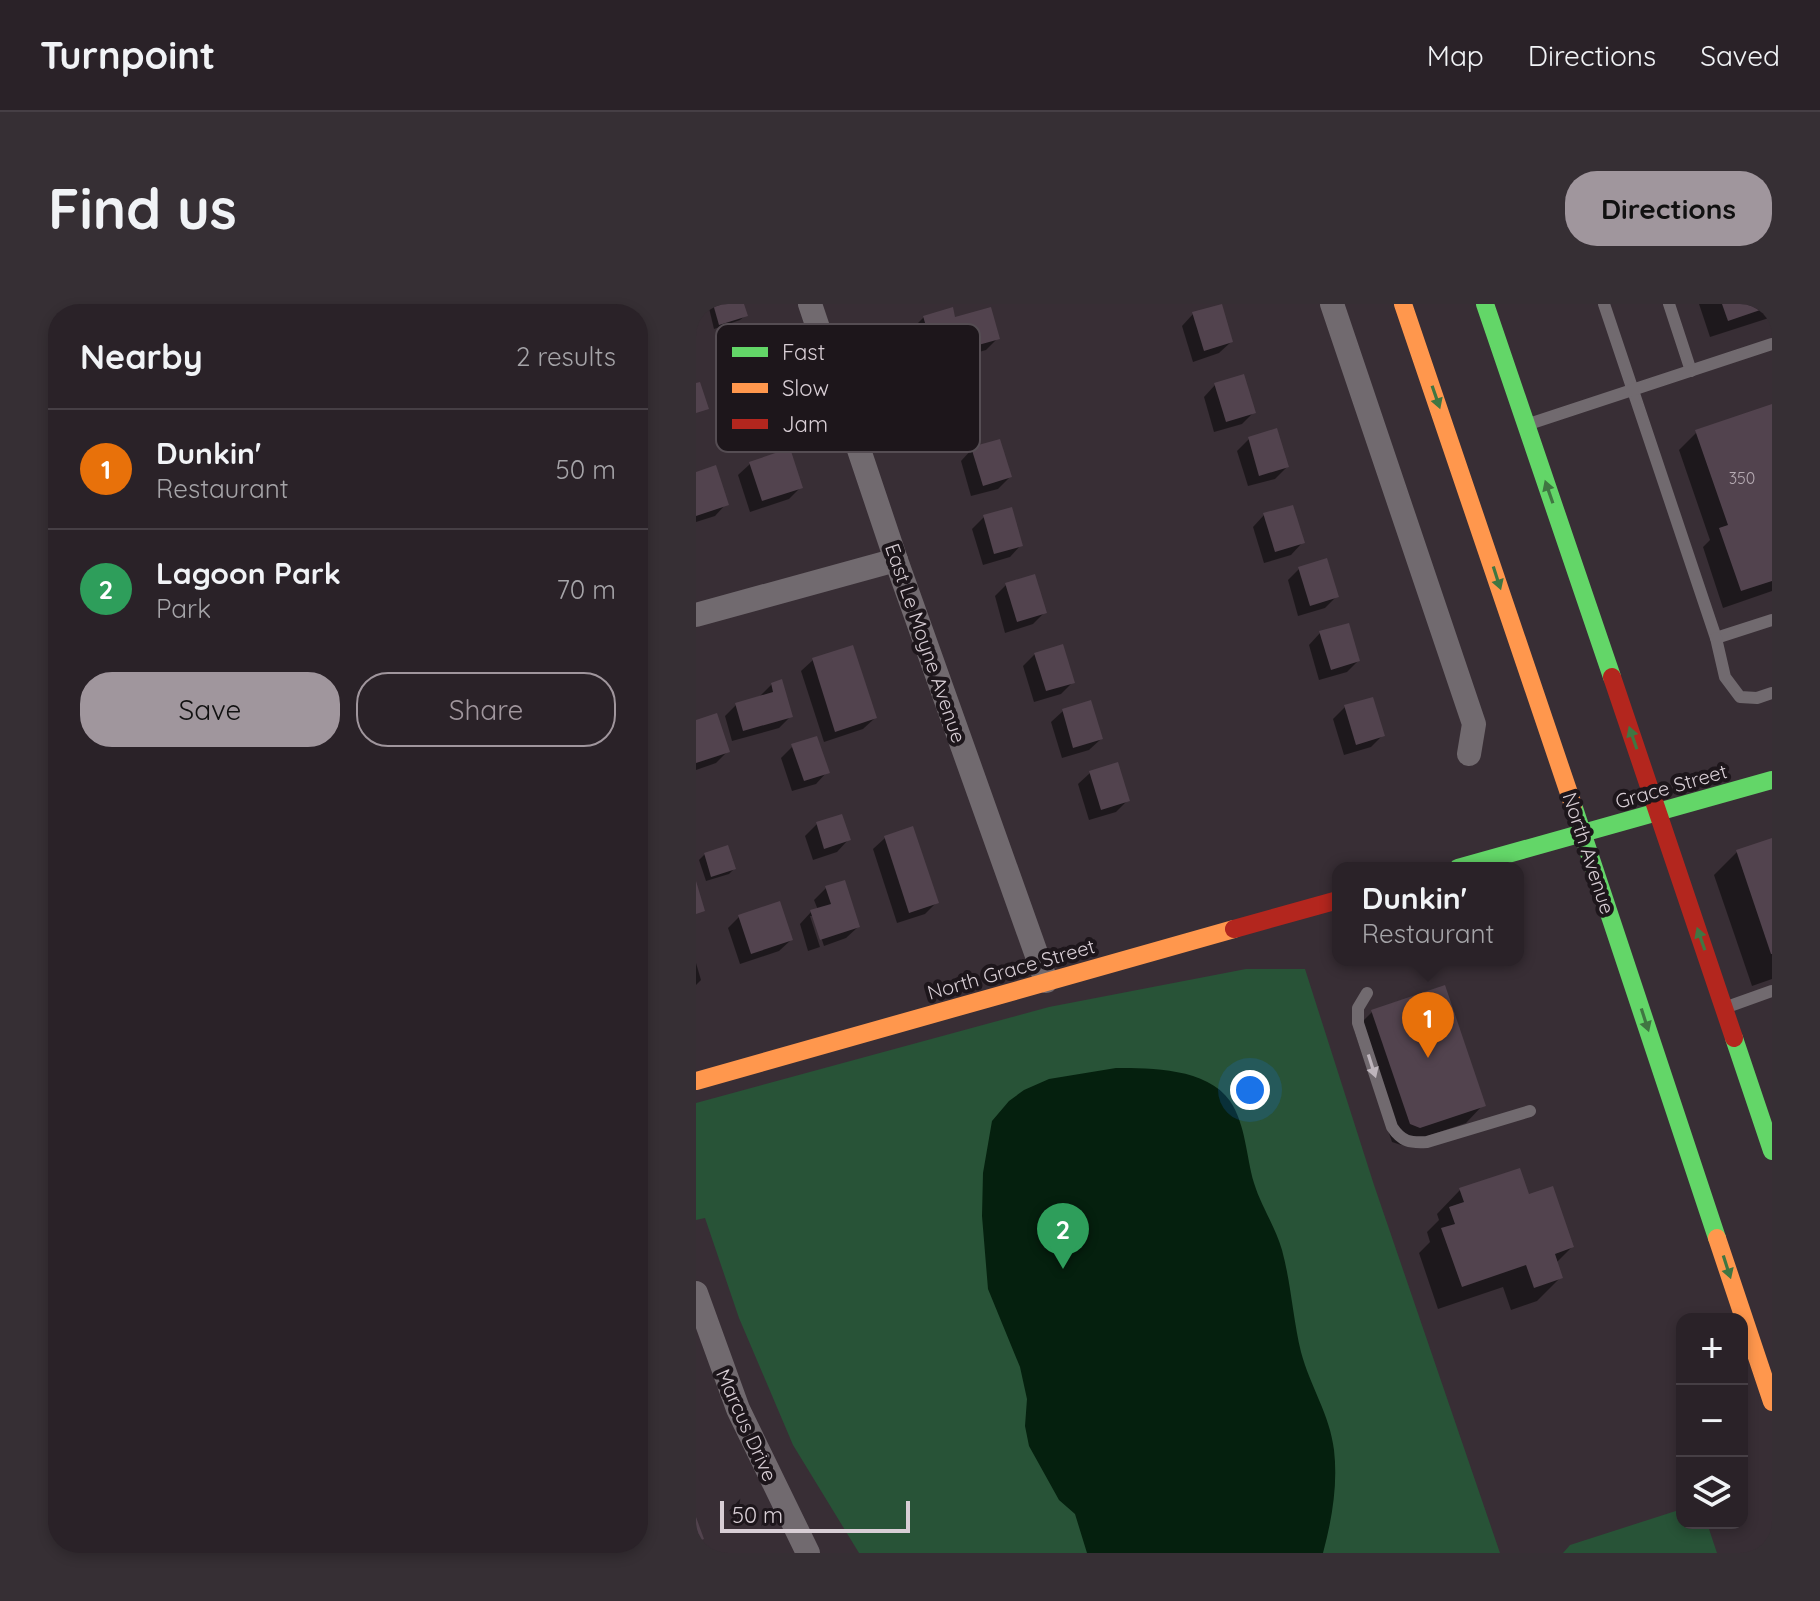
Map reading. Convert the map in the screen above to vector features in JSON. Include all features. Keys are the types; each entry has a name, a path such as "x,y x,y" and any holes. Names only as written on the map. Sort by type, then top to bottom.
{"main road":[{"name":"North Avenue","path":"1403,304 1772,1402"},
{"path":"1485,304 1772,1151"},
{"name":"Grace Street","path":"1583,835 1772,780"},
{"path":"1481,862 1583,835"},
{"name":"North Grace Street","path":"696,1081 1332,902"}],"street":[{"name":"East Le Moyne Avenue","path":"810,304 817,324"},
{"path":"1332,304 1474,724 1469,754"},
{"name":"East Le Moyne Avenue","path":"860,452 1046,981"},
{"path":"696,615 896,560"},
{"name":"Marcus Drive","path":"696,1293 738,1409 808,1553"}],"lane":[{"path":"1604,304 1716,638 1725,677 1740,697 1757,698 1772,693"},
{"path":"1669,304 1691,371"},
{"path":"1526,425 1772,344"},
{"path":"1716,638 1772,620"},
{"path":"1724,1008 1772,991"},
{"path":"1367,993 1358,1008 1358,1023 1392,1127 1400,1138 1411,1143 1427,1142 1530,1111"}],"shaded area":[{"path":"1246,969 1305,969 1374,1185 1500,1553 859,1553 793,1445 739,1318 705,1218 696,1220 696,1103 1049,1007"},
{"path":"1116,1068 1161,1070 1193,1076 1220,1090 1235,1110 1243,1130 1254,1183 1282,1250 1301,1352 1332,1437 1335,1489 1323,1553 1087,1553 1075,1514 1059,1500 1029,1446 1025,1426 1027,1399 1020,1367 988,1289 982,1216 983,1173 992,1121 1009,1101 1024,1090 1049,1079"},
{"path":"1676,1511 1676,1529 1709,1529 1717,1553 1563,1553 1570,1545"}],"building":[{"path":"713,304 744,304 748,316 719,324"},
{"path":"1222,304 1233,342 1204,351 1192,312"},
{"path":"1722,304 1772,304 1772,306 1728,321"},
{"path":"953,307 955,317 991,307 1000,339 980,345 980,324 925,324 923,316"},
{"path":"1244,374 1256,413 1226,422 1214,383"},
{"path":"700,382 709,409 696,413 696,383"},
{"path":"1772,404 1772,581 1741,591 1719,528 1728,525 1695,430"},
{"path":"1277,428 1289,467 1259,476 1248,437"},
{"path":"1000,439 1012,477 983,486 973,452 980,452 980,445"},
{"path":"778,452 791,452 803,488 762,501 749,462"},
{"path":"716,465 729,505 696,516 696,472"},
{"path":"1293,505 1305,543 1275,552 1263,513"},
{"path":"1012,507 1023,546 994,554 983,515"},
{"path":"1327,558 1339,597 1310,606 1298,567"},
{"path":"1035,574 1047,613 1017,622 1005,583"},
{"path":"1349,623 1360,661 1331,670 1319,631"},
{"path":"1063,644 1075,683 1046,691 1034,653"},
{"path":"853,645 877,718 835,732 812,658"},
{"path":"782,679 793,717 743,731 735,703 773,692 771,683"},
{"path":"1373,697 1385,736 1356,745 1344,705"},
{"path":"1091,700 1103,739 1073,748 1062,709"},
{"path":"717,713 730,752 696,763 696,720"},
{"path":"817,736 830,773 804,781 791,744"},
{"path":"1118,762 1130,801 1101,810 1089,771"},
{"path":"842,814 851,840 824,849 816,822"},
{"path":"913,826 939,903 909,913 884,836"},
{"path":"1772,838 1772,954 1771,954 1736,850"},
{"path":"728,845 736,869 711,877 704,853"},
{"path":"845,880 860,927 820,940 810,910 831,904 825,886"},
{"path":"696,881 705,911 696,914"},
{"path":"780,901 793,940 751,954 738,915"},
{"path":"1445,985 1486,1106 1420,1128 1410,1124 1371,1010"},
{"path":"1520,1168 1529,1194 1553,1186 1574,1247 1555,1254 1563,1278 1534,1288 1526,1265 1462,1287 1441,1228 1455,1224 1449,1207 1464,1202 1459,1188"},
{"path":"696,1517 704,1539 696,1542"}],"traffic: fast":[{"path":"1485,304 1612,677"},
{"path":"1479,862 1772,780"},
{"path":"1573,805 1717,1238"},
{"path":"1734,1038 1772,1151"}],"traffic: slow":[{"path":"1403,304 1573,805"},
{"path":"696,1081 1234,929"},
{"path":"1717,1238 1772,1402"}],"traffic: jam":[{"path":"1612,677 1734,1038"},
{"path":"1234,929 1332,902"}],"place":[{"name":"Dunkin'","path":"1428,1058"},
{"name":"Lagoon Park","path":"1063,1269"}]}
